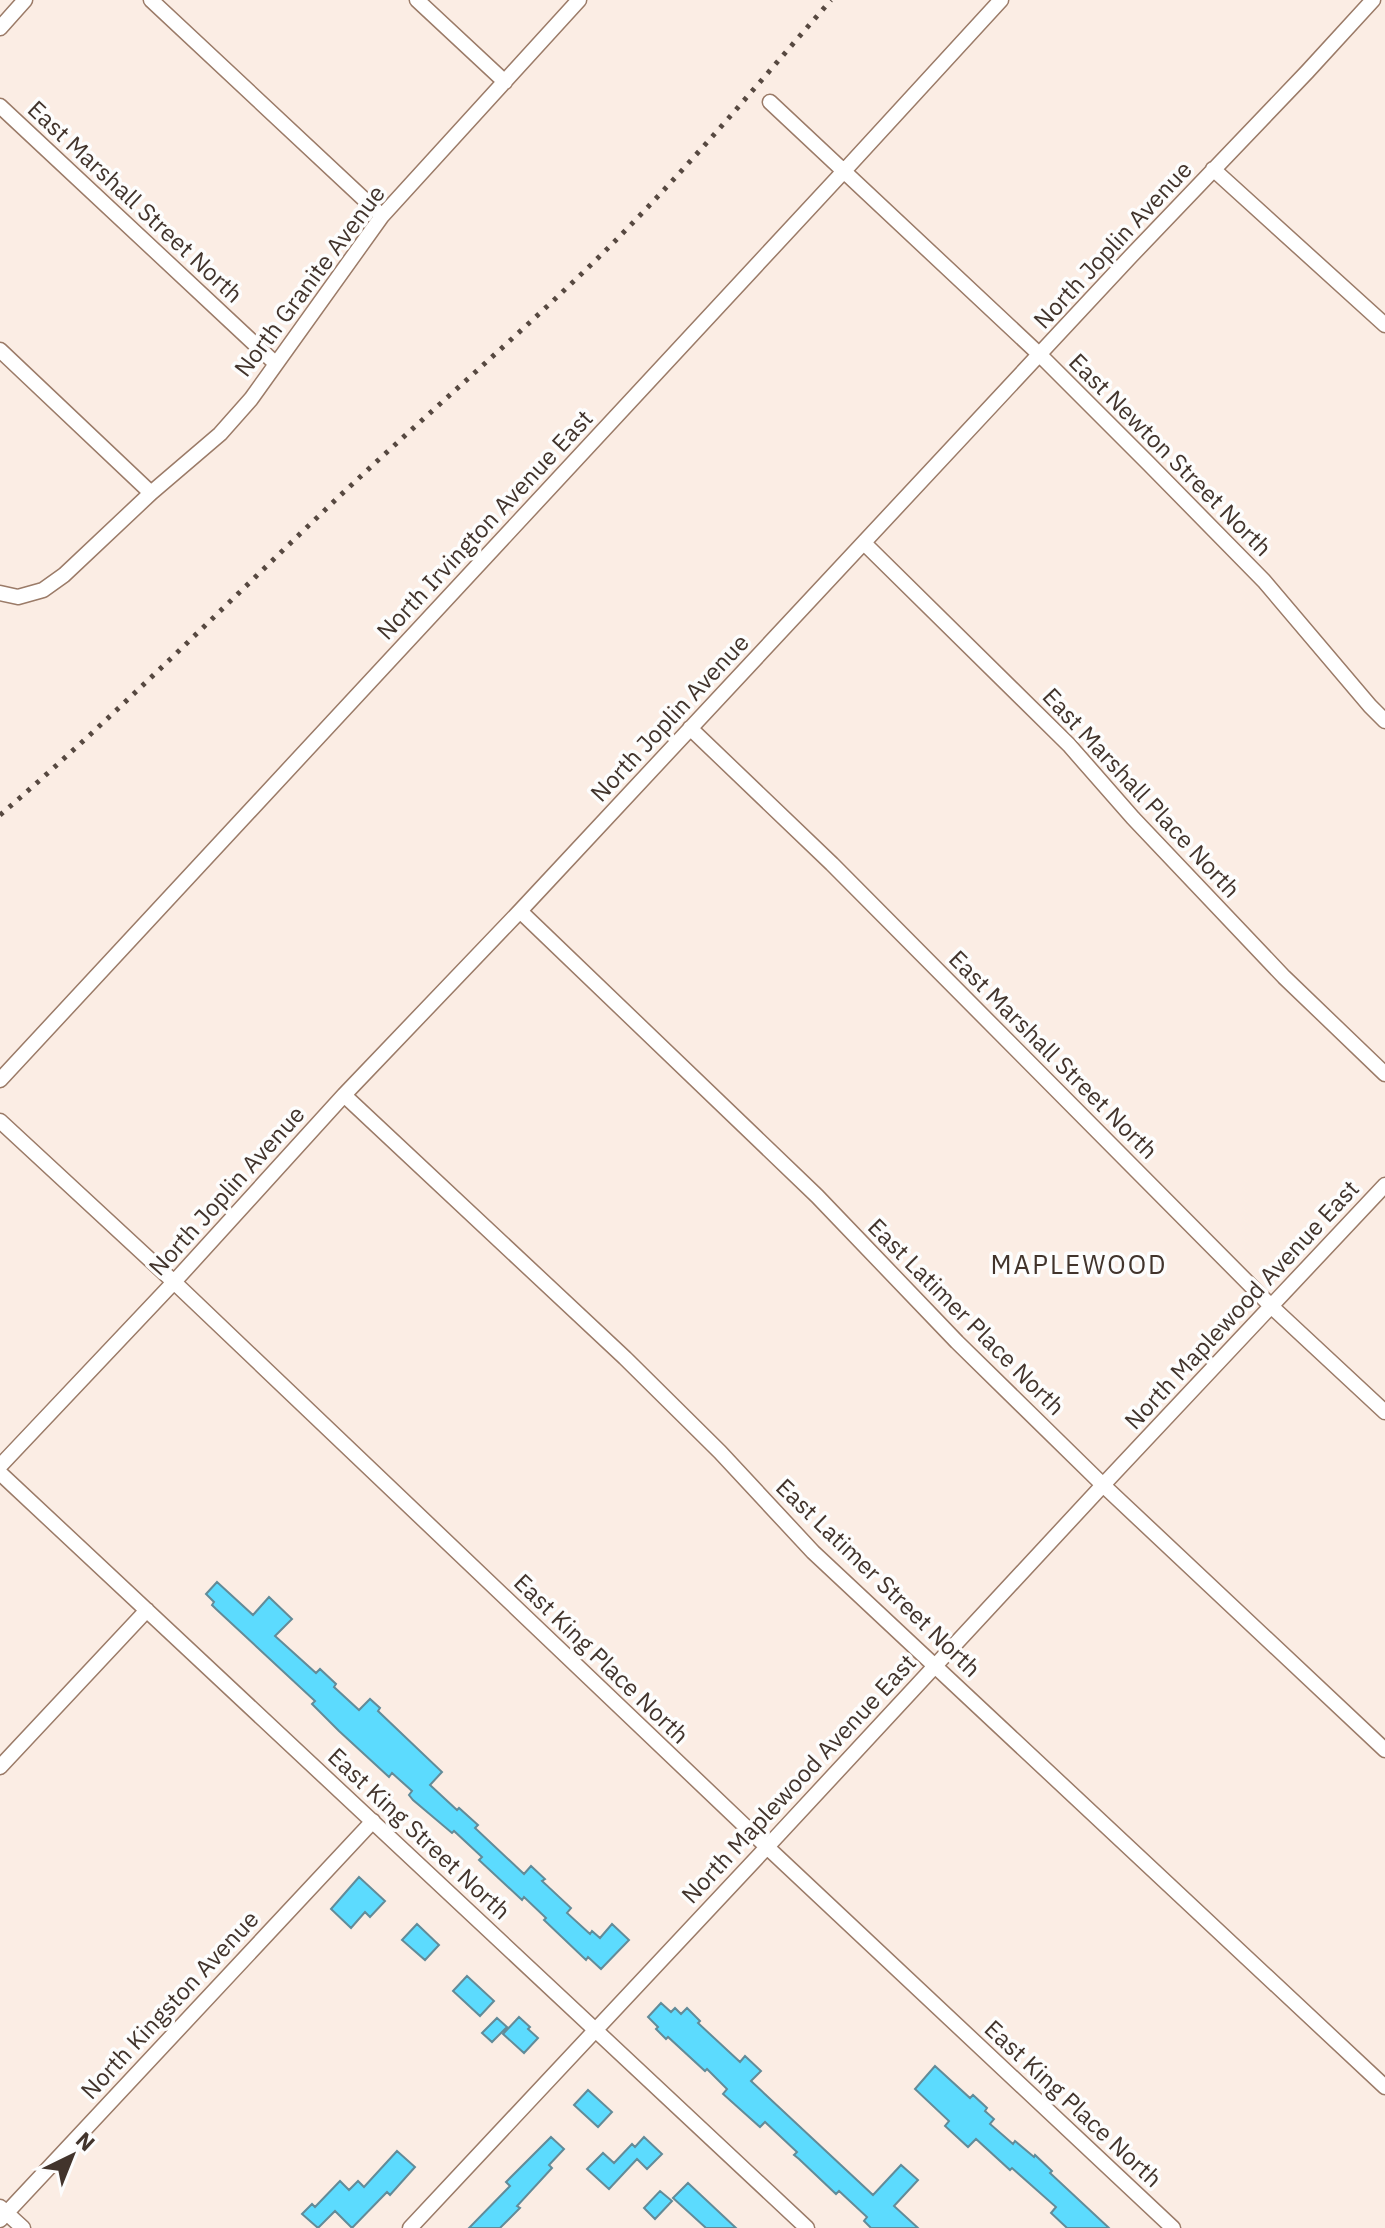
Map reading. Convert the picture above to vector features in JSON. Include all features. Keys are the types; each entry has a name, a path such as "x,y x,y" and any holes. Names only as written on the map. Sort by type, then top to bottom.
{"street":[{"path":"0,28 25,0"},
{"path":"151,0 382,216"},
{"path":"417,0 505,82"},
{"name":"North Granite Avenue","path":"0,593 18,597 43,590 64,575 151,493 220,434 251,399 382,216 579,0"},
{"name":"North Irvington Avenue East","path":"0,1080 1001,0"},
{"name":"North Joplin Avenue","path":"0,1466 174,1282 344,1095 1373,0"},
{"name":"East Newton Street North","path":"770,102 1040,355 1264,581 1385,721"},
{"name":"East Marshall Street North","path":"0,106 275,363"},
{"path":"1213,169 1385,325"},
{"path":"0,350 151,493"},
{"name":"East Marshall Place North","path":"864,543 1069,745 1133,818 1284,977 1385,1074"},
{"name":"East Marshall Street North","path":"690,728 832,864 1272,1307 1385,1412"},
{"name":"East Latimer Place North","path":"520,911 817,1196 957,1342 1103,1485 1385,1750"},
{"name":"East Latimer Street North","path":"344,1095 625,1358 720,1452 813,1552 1385,2087"},
{"name":"East King Place North","path":"0,1121 1173,2228"},
{"name":"North Maplewood Avenue East","path":"410,2228 1385,1185"},
{"name":"East King Street North","path":"0,1473 807,2228"},
{"path":"0,1767 147,1610"},
{"name":"North Kingston Avenue","path":"2,2213 373,1821"},
{"path":"2,2213 23,2228"}],"building":[{"path":"217,1582 253,1615 269,1597 292,1619 275,1636 316,1673 320,1669 359,1710 370,1699 380,1708 378,1711 442,1772 430,1785 478,1825 475,1828 524,1874 531,1866 571,1908 567,1913 590,1934 592,1931 600,1938 612,1924 629,1940 601,1969 588,1957 586,1960 524,1897 522,1900 479,1860 482,1857 454,1831 452,1833 413,1800 409,1795 412,1791 392,1773 389,1777 339,1731 312,1704 315,1701 212,1605 214,1602 206,1594"},
{"path":"359,1877 385,1901 370,1917 365,1912 351,1928 331,1909"},
{"path":"417,1924 439,1945 425,1960 402,1940"},
{"path":"467,1976 494,2001 480,2016 453,1991"},
{"path":"661,2003 671,2012 675,2008 681,2014 687,2008 700,2021 698,2023 740,2062 745,2056 761,2071 751,2081 873,2195 901,2165 918,2180 894,2206 918,2228 871,2228 864,2221 867,2217 839,2191 836,2194 794,2155 797,2152 765,2122 760,2127 723,2094 727,2089 707,2069 705,2071 656,2029 658,2027 648,2017"},
{"path":"519,2017 538,2038 524,2053 503,2034"},
{"path":"497,2018 507,2027 492,2042 482,2033"},
{"path":"935,2066 970,2098 973,2095 987,2108 985,2111 994,2119 990,2124 1013,2144 1015,2141 1035,2155 1109,2228 1067,2228 1051,2213 1056,2207 1012,2168 1010,2170 976,2139 968,2147 945,2126 949,2121 915,2089"},
{"path":"588,2090 612,2112 598,2127 574,2105"},
{"path":"551,2137 564,2149 549,2165 552,2168 517,2206 520,2208 500,2228 469,2228 510,2186 506,2182"},
{"path":"644,2137 662,2154 647,2169 637,2159 609,2189 587,2169 603,2153 614,2163 632,2144 635,2147"},
{"path":"397,2151 415,2167 390,2195 387,2192 352,2228 335,2211 318,2228 302,2214 312,2204 315,2207 340,2181 349,2190 358,2181 364,2187"},
{"path":"688,2183 736,2228 706,2228 673,2198"},
{"path":"660,2191 672,2201 655,2219 644,2208"}],"railway":[{"path":"0,815 124,703 360,477 601,255 690,162 831,0"}],"district":[{"name":"MAPLEWOOD","path":"1079,1265"}]}
